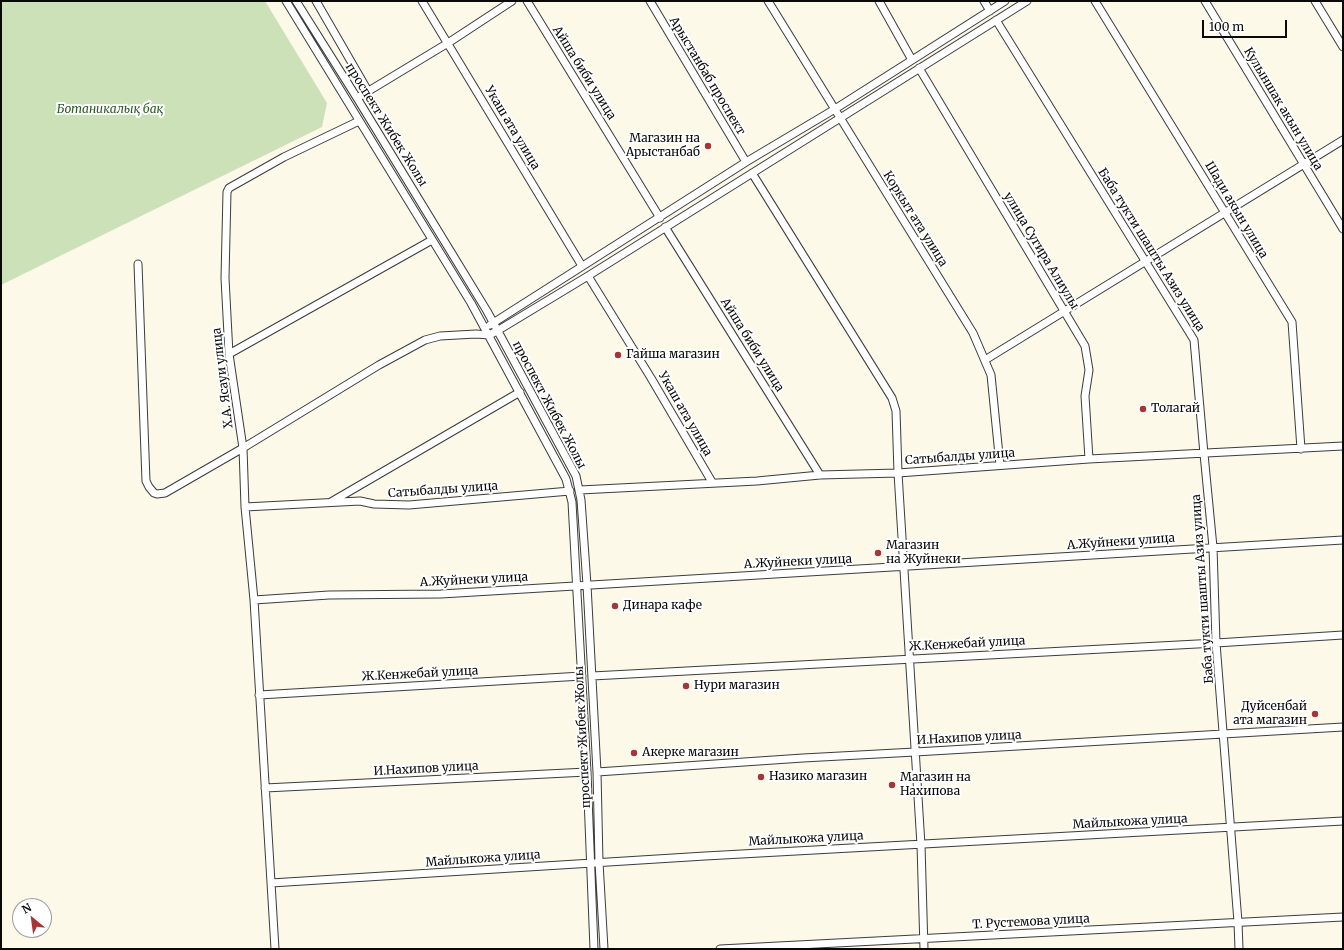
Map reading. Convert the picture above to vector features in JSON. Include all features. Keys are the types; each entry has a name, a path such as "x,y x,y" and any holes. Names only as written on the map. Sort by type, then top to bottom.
{"street":[{"name":"проспект Жибек Жолы","path":"286,1 471,303 566,479 570,491 572,502 588,772 594,949"},
{"name":"проспект Жибек Жолы","path":"296,1 357,98 493,323 576,476 580,490 587,585 597,772 599,862 604,949"},
{"path":"316,1 346,50 368,91"},
{"name":"Укаш ата улица","path":"422,1 582,266"},
{"path":"357,98 448,43 512,1"},
{"name":"Айша биби улица","path":"527,1 660,218"},
{"name":"Арыстанбаб проспект","path":"650,1 746,162"},
{"name":"Коркыт ата улица","path":"768,1 973,332 984,360 992,375 1000,465"},
{"path":"879,1 912,60"},
{"path":"984,1 990,10"},
{"path":"476,334 746,162 835,109 1006,1"},
{"path":"138,264 146,480 154,493 157,494 165,493 243,448 379,365 425,340 440,336 476,334 489,335 497,331 588,276 1027,1"},
{"name":"Шади акын улица","path":"1095,1 1292,322 1301,449"},
{"name":"Кулыншак акын улица","path":"1205,1 1343,229"},
{"path":"1315,1 1343,47"},
{"name":"Баба тукти шашты Азиз улица","path":"996,20 1194,340 1213,547 1216,643 1239,949"},
{"name":"улица Сугира Алиулы","path":"919,68 1084,346 1089,370 1084,396 1089,459"},
{"name":"Х.А. Ясауи улица","path":"275,949 254,600 245,507 243,448 228,354 225,278 227,192 229,188 284,157 360,121"},
{"path":"984,360 1343,140"},
{"path":"752,173 892,398 896,411 898,473 921,844 924,949"},
{"name":"Айша биби улица","path":"665,227 820,475"},
{"path":"228,354 432,240"},
{"name":"Укаш ата улица","path":"588,276 651,378 712,482"},
{"path":"329,503 520,392"},
{"name":"Сатыбалды улица","path":"580,490 820,475 898,473 1089,459 1343,446"},
{"name":"Сатыбалды улица","path":"245,507 360,501 374,504 409,505 570,491"},
{"name":"А.Жуйнеки улица","path":"254,600 329,594 441,594 1343,540"},
{"name":"Ж.Кенжебай улица","path":"592,676 1343,635"},
{"name":"Ж.Кенжебай улица","path":"259,695 582,676"},
{"name":"И.Нахипов улица","path":"597,772 803,758 1343,727"},
{"name":"И.Нахипов улица","path":"265,788 588,772"},
{"name":"Майлыкожа улица","path":"271,883 599,862 1343,821"},
{"name":"Т. Рустемова улица","path":"720,949 1343,917"}],"green space":[{"name":"Ботаникалық бақ","path":"1,1 265,1 327,103 322,127 1,285"}],"place":[{"name":"Магазин на Арыстанбаб","path":"708,146"},
{"name":"Гайша магазин","path":"618,355"},
{"name":"Толагай","path":"1143,409"},
{"name":"Магазин на Жуйнеки","path":"878,553"},
{"name":"Динара кафе","path":"615,606"},
{"name":"Нури магазин","path":"686,686"},
{"name":"Дуйсенбай ата магазин","path":"1315,714"},
{"name":"Акерке магазин","path":"634,753"},
{"name":"Назико магазин","path":"761,777"},
{"name":"Магазин на Нахипова","path":"892,785"}]}
